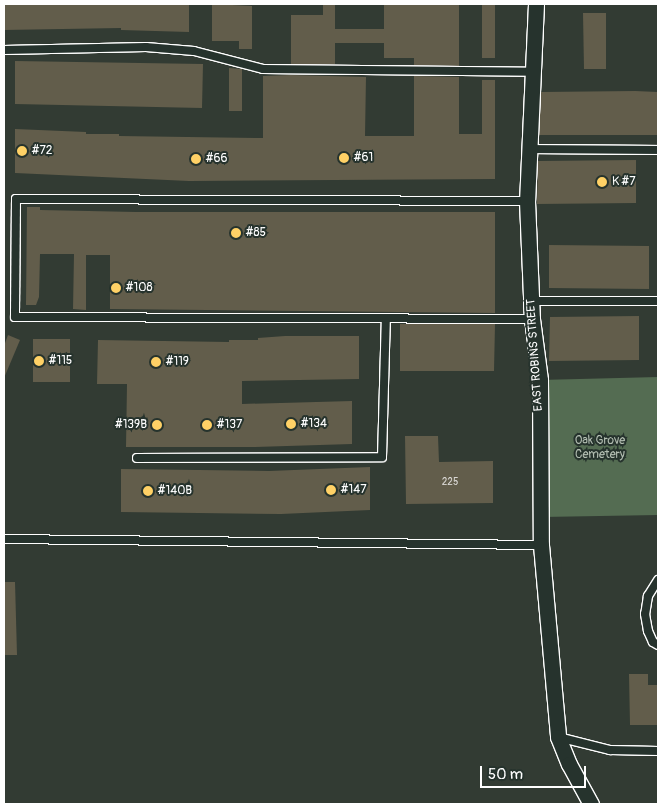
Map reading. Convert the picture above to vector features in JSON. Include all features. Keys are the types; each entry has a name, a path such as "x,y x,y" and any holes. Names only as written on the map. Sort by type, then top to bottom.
{"street":[{"name":"EAST ROBINS STREET","path":"536,4 526,201 532,319 540,380 541,546 558,736 569,764 591,804"}],"lane":[{"path":"4,50 146,47 194,51 263,69 533,72"},
{"path":"529,149 658,150"},
{"path":"526,201 16,199 15,317 532,319"},
{"path":"531,301 658,301"},
{"path":"138,458 382,457 386,318"},
{"path":"4,539 541,546"},
{"path":"658,580 648,596 645,614 648,631 653,642 658,645"},
{"path":"558,736 610,750 658,751"}],"green space":[{"name":"Oak Grove Cemetery","path":"658,377 658,515 542,517 540,380"}],"building":[{"path":"4,4 189,4 189,32 121,30 121,28 4,30"},
{"path":"212,4 252,6 252,49 239,49 239,41 212,41"},
{"path":"323,4 335,4 335,29 384,29 384,4 459,4 459,66 414,65 414,58 384,58 384,43 335,43 335,64 291,64 291,15 323,15"},
{"path":"482,4 495,4 495,58 482,58"},
{"path":"583,13 606,13 606,69 584,69"},
{"path":"15,61 203,64 202,108 15,104"},
{"path":"229,68 242,69 242,111 229,111"},
{"path":"263,76 366,77 365,136 414,136 414,76 459,77 459,134 482,134 482,80 495,80 495,179 189,181 15,173 15,129 86,132 86,134 119,134 119,136 263,138"},
{"path":"541,92 658,92 658,135 539,135"},
{"path":"636,160 636,203 537,204 538,161"},
{"path":"27,207 40,207 40,210 136,212 495,212 495,313 110,309 110,255 86,255 86,310 73,309 74,254 40,254 39,297 36,305 26,305"},
{"path":"549,245 649,246 649,289 549,288"},
{"path":"639,316 639,360 549,361 550,317"},
{"path":"400,324 495,324 494,371 400,371"},
{"path":"8,335 20,340 4,378 4,346"},
{"path":"359,336 359,379 242,381 242,404 352,401 352,444 255,447 126,447 127,384 97,384 98,340 229,342 229,340 258,340 258,338"},
{"path":"33,339 70,339 70,382 33,382"},
{"path":"405,436 438,436 439,462 493,461 493,503 406,504"},
{"path":"370,467 370,510 281,514 121,512 121,469 269,471"},
{"path":"4,582 15,582 17,655 4,655"},
{"path":"629,674 648,674 648,685 658,685 658,725 630,725"}],"place":[{"name":"#72","path":"22,151"},
{"name":"#61","path":"344,158"},
{"name":"#66","path":"196,159"},
{"name":"K #7","path":"602,182"},
{"name":"#85","path":"236,233"},
{"name":"#108","path":"116,288"},
{"name":"#115","path":"39,361"},
{"name":"#119","path":"156,362"},
{"name":"#134","path":"291,424"},
{"name":"#139B","path":"157,425"},
{"name":"#137","path":"207,425"},
{"name":"#147","path":"331,490"},
{"name":"#140B","path":"148,491"}]}
